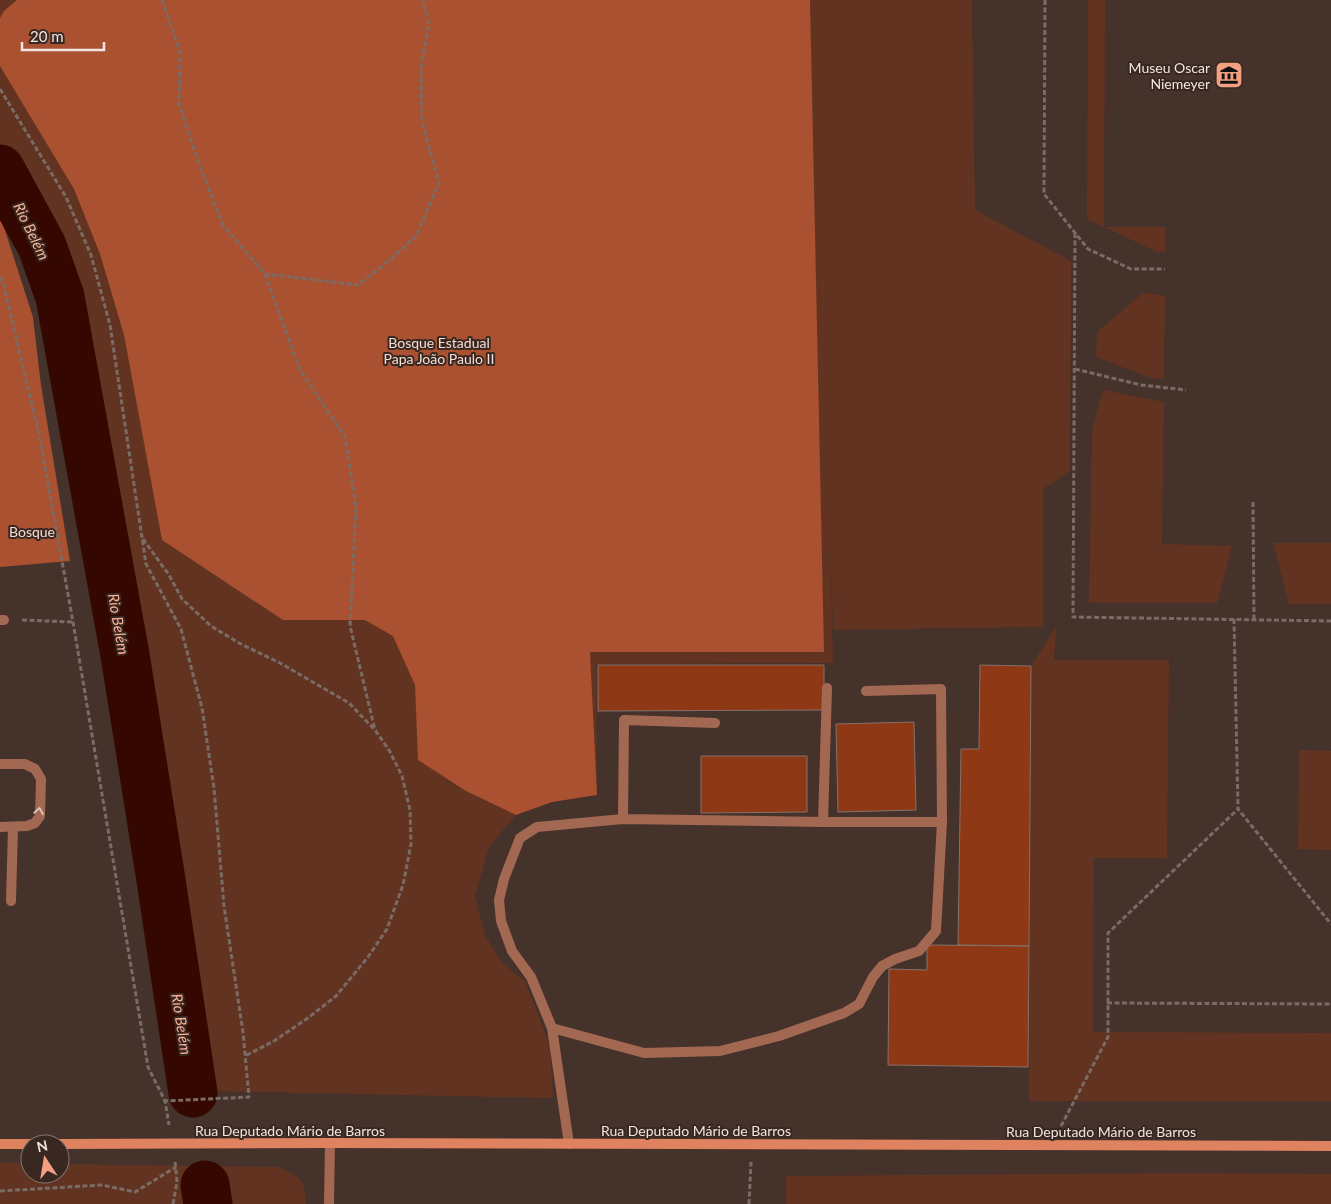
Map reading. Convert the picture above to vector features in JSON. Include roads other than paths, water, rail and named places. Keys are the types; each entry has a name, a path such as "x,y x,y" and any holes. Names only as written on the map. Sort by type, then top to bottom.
{"main road":[{"path":"0,1144 20,1144"},
{"name":"Rua Deputado Mário de Barros","path":"70,1144 1331,1146"}],"street":[{"path":"822,822 827,688"},
{"path":"552,1028 644,1053 720,1051 779,1036 844,1013 859,1004 873,977 882,966 895,959 919,951 936,931 942,822 941,689 866,690"},
{"path":"622,819 624,720 715,723"},
{"path":"0,764 25,764 35,769 41,779 40,816 35,823 27,826 0,827"},
{"path":"569,1144 552,1028 531,977 512,951 501,921 499,900 504,879 520,838 537,827 622,819 942,822"},
{"path":"11,901 13,827"},
{"path":"329,1204 330,1143"}],"waterway":[{"name":"Rio Belém","path":"0,169 42,246 60,297 125,655 193,1093"},
{"name":"Rio Belém","path":"205,1185 208,1204"}],"place":[{"name":"Museu Oscar Niemeyer","path":"1229,75"}],"park label":[{"name":"Bosque Estadual Papa João Paulo II","path":"439,350"},
{"name":"Bosque","path":"32,531"}]}
